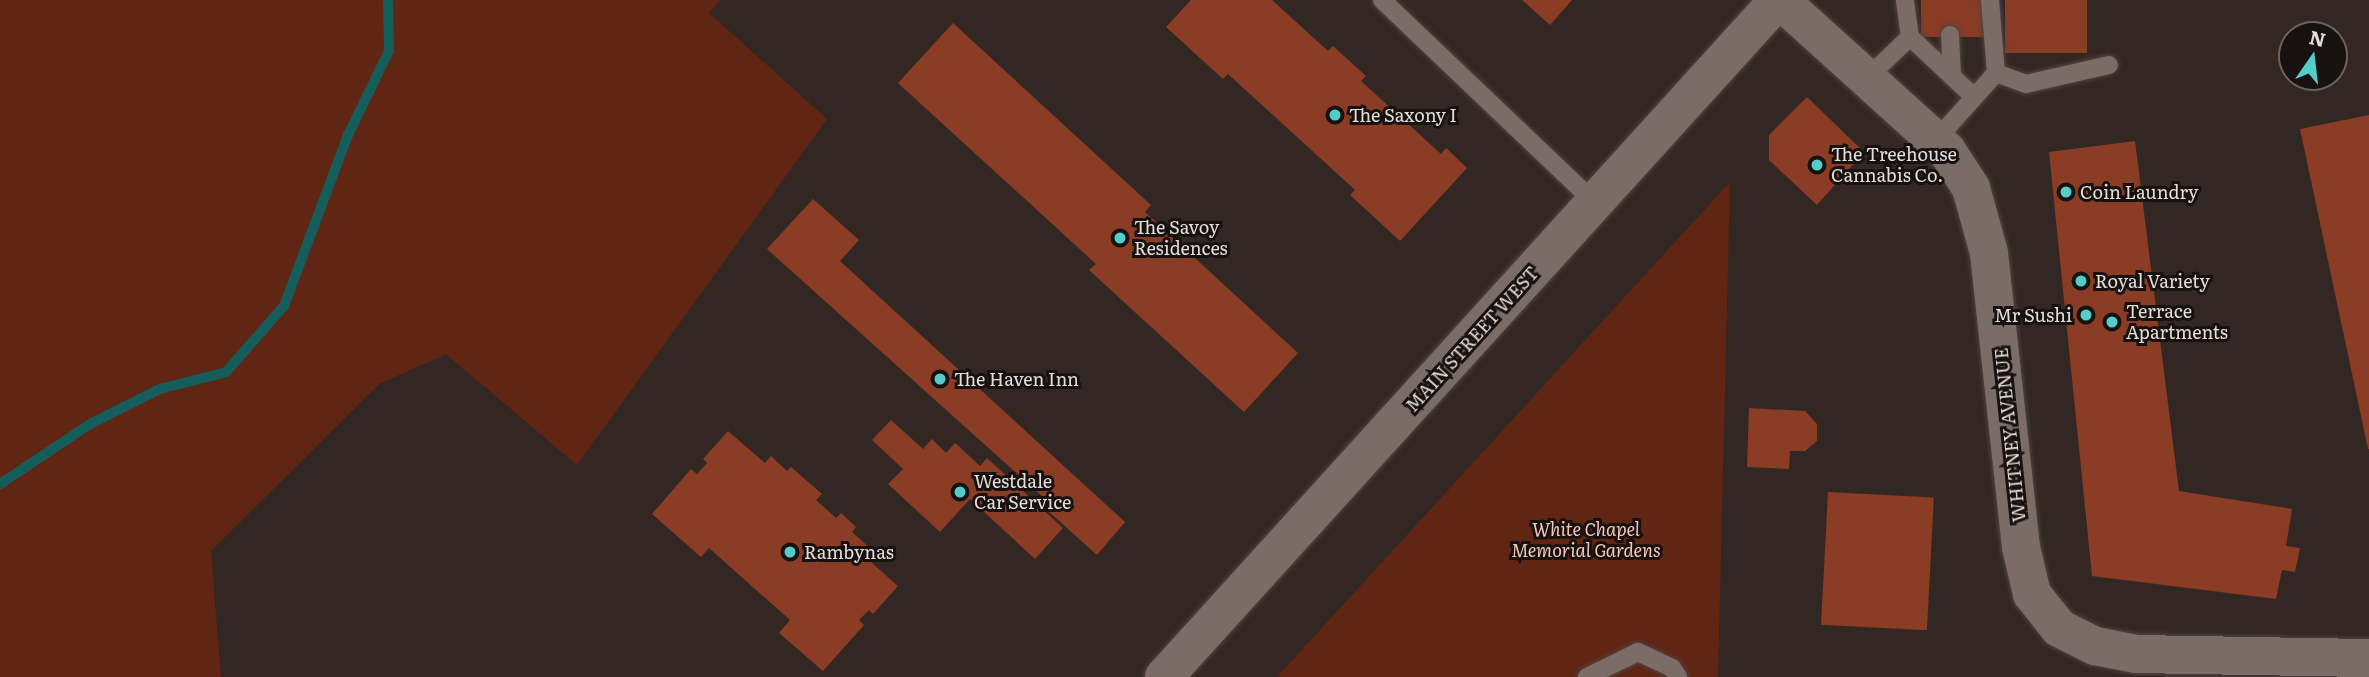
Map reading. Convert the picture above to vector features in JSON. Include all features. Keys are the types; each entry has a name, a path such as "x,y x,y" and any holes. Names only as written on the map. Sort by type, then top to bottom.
{"street":[{"name":"MAIN STREET WEST","path":"1164,677 1779,0"},
{"name":"WHITNEY AVENUE","path":"1779,0 1935,141 1971,188 1983,220 2021,547 2032,594 2059,628 2095,646 2213,666 2369,658"}],"lane":[{"path":"1382,0 1596,204"},
{"path":"1905,0 1910,37 1972,95"},
{"path":"1990,0 1996,73"},
{"path":"1950,35 1952,76"},
{"path":"1867,78 1910,37"},
{"path":"1996,73 2026,84 2109,65"},
{"path":"1935,141 1972,95 1996,73"},
{"path":"1587,677 1638,652 1672,668 1678,677"}],"green space":[{"path":"0,0 720,0 709,13 827,119 577,465 446,354 379,384 211,551 221,677 0,677"},
{"name":"White Chapel Memorial Gardens","path":"1730,182 1718,677 1277,677"}],"building":[{"name":"The Saxony I","path":"1191,0 1272,0 1328,51 1333,46 1366,76 1361,81 1441,154 1446,148 1467,168 1400,241 1350,195 1355,190 1228,74 1223,79 1166,27"},
{"path":"1522,0 1572,0 1550,25"},
{"path":"1921,0 1984,0 1984,37 1921,37"},
{"path":"2005,0 2087,0 2087,53 2005,53"},
{"name":"The Savoy Residences","path":"953,23 1151,205 1145,212 1298,353 1244,412 1089,270 1096,264 898,83"},
{"path":"1807,97 1864,152 1817,205 1769,160 1769,135"},
{"path":"2369,115 2369,449 2368,449 2300,129"},
{"name":"Terrace Apartments","path":"2135,141 2179,491 2292,509 2286,546 2300,548 2295,572 2282,570 2276,599 2092,576 2049,152"},
{"name":"The Haven Inn","path":"813,199 859,240 840,261 1125,522 1097,555 1038,502 1043,497 767,249"},
{"path":"1749,408 1805,411 1817,424 1817,441 1805,451 1790,451 1789,469 1747,467"},
{"name":"Westdale Car Service","path":"891,420 923,449 932,439 946,453 955,443 980,466 987,458 1063,528 1035,559 970,499 940,532 888,484 903,469 872,440"},
{"name":"Rambynas","path":"728,431 765,463 771,456 787,471 791,467 822,494 816,500 836,518 841,513 856,527 852,532 870,548 863,555 898,586 873,614 869,610 859,620 864,625 823,671 779,633 790,620 709,548 701,557 652,514 691,469 697,474 707,463 703,459"},
{"path":"1828,492 1934,498 1927,630 1821,625"}],"waterway":[{"path":"0,484 90,424 160,389 226,372 284,306 348,135 389,51 388,0"}],"place":[{"name":"The Saxony I","path":"1335,115"},
{"name":"The Treehouse Cannabis Co.","path":"1817,165"},
{"name":"Coin Laundry","path":"2066,192"},
{"name":"The Savoy Residences","path":"1120,238"},
{"name":"Royal Variety","path":"2081,281"},
{"name":"Mr Sushi","path":"2086,315"},
{"name":"Terrace Apartments","path":"2112,322"},
{"name":"The Haven Inn","path":"940,379"},
{"name":"Westdale Car Service","path":"960,492"},
{"name":"Rambynas","path":"790,552"}]}
